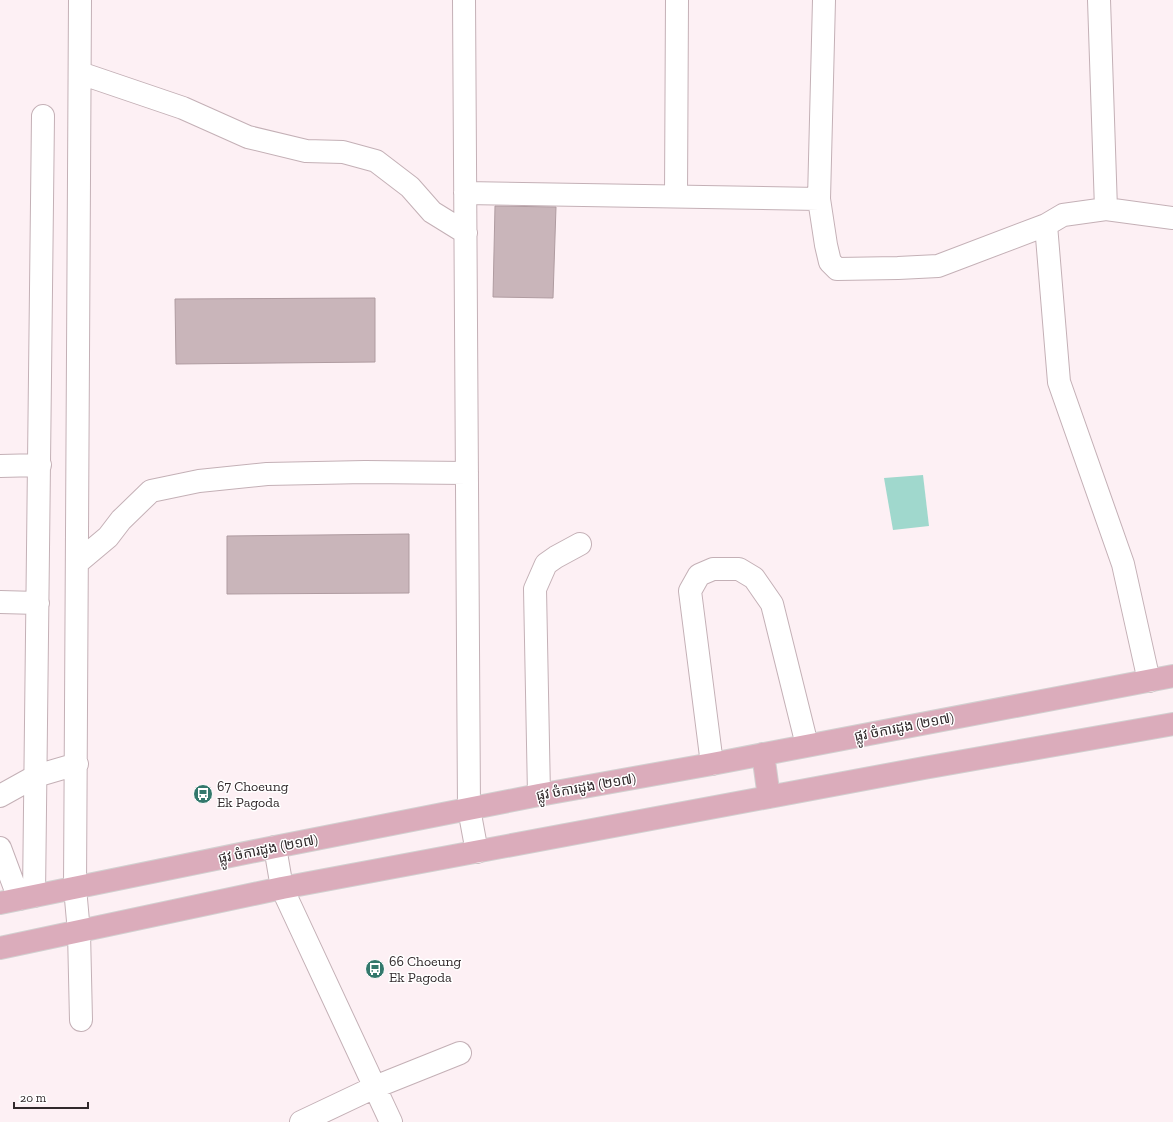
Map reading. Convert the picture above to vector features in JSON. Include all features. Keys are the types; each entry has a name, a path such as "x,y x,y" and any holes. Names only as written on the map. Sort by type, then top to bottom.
{"main road":[{"name":"ផ្លូវ ចំការដូង (២១៧)","path":"18,900 538,795 712,764 1173,676"},
{"path":"0,948 282,888 769,797 1173,724"},
{"path":"763,754 769,797"}],"street":[{"path":"80,0 77,764 75,888 79,932 81,1020"},
{"path":"464,0 469,809 477,852"},
{"path":"676,196 677,0"},
{"path":"824,0 819,199 830,262 837,269 938,266 1046,225 1063,214 1106,209 1173,218"},
{"path":"1099,0 1106,209"},
{"path":"80,73 183,108 248,137 306,151 343,152 376,161 410,187 432,212 466,233"},
{"path":"18,900 36,776 43,116"},
{"path":"466,193 819,199"},
{"path":"1046,225 1059,382 1123,564 1149,681"},
{"path":"0,466 40,465"},
{"path":"77,563 108,537 121,520 151,491 199,481 267,474 365,472 467,473"},
{"path":"538,795 535,589 546,564 580,544"},
{"path":"712,764 690,591 700,575 713,570 739,568 754,578 772,604 807,745"},
{"path":"0,602 38,603"},
{"path":"0,796 36,776 77,764"},
{"path":"275,847 282,888 391,1122"},
{"path":"0,848 18,900"},
{"path":"301,1122 375,1087 460,1053"}],"shaded area":[{"path":"923,475 929,526 893,530 884,478"}],"building":[{"path":"495,206 556,207 553,298 493,297"},
{"path":"375,298 375,362 176,364 175,299"},
{"path":"409,534 409,593 227,594 227,536"}],"place":[{"name":"67 Choeung Ek Pagoda","path":"203,794"},
{"name":"66 Choeung Ek Pagoda","path":"375,969"}]}
